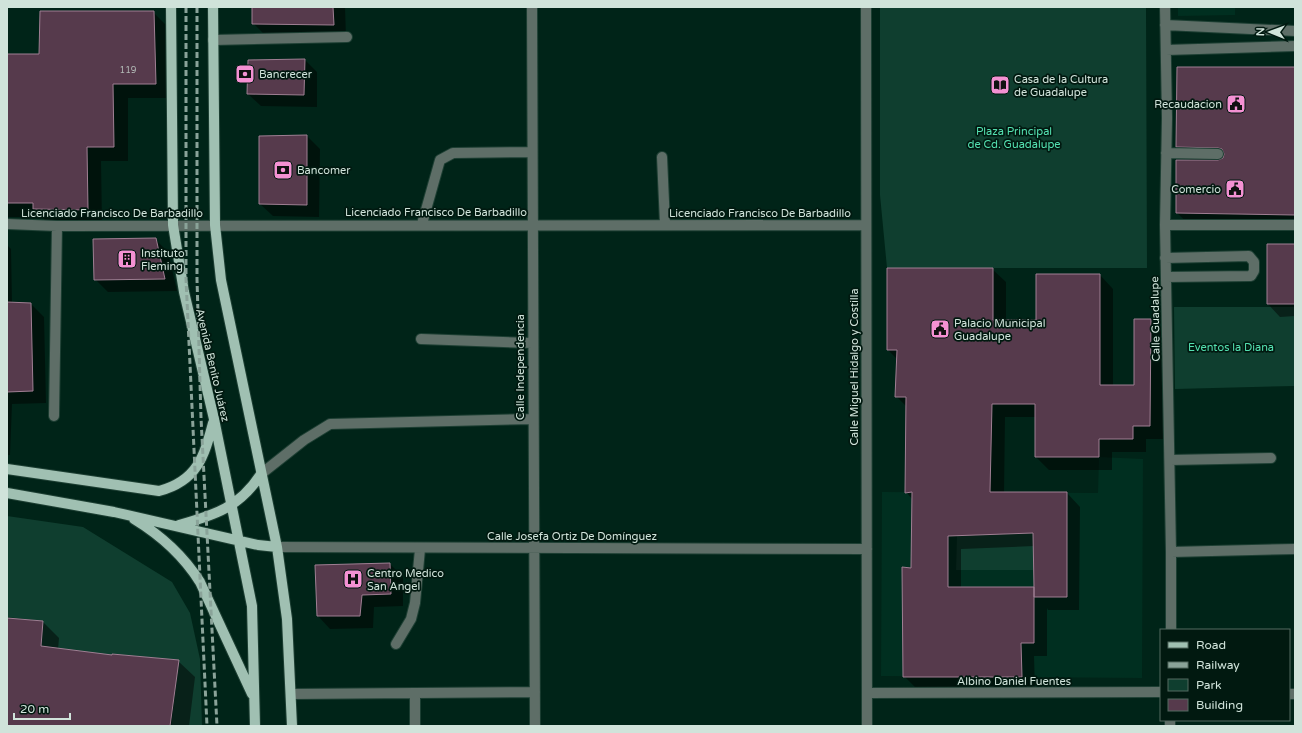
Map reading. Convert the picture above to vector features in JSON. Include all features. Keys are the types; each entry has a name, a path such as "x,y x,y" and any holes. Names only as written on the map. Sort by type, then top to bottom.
{"main road":[{"name":"Avenida Benito Juárez","path":"171,7 173,225 184,292 214,419 230,506 239,541 252,606 255,726"},
{"path":"213,7 215,225 221,280 277,547 287,619 292,694 292,726"},
{"path":"7,469 159,491 173,488 183,482 196,468 203,453 214,419"},
{"path":"177,525 208,517 230,506 253,486 261,474"},
{"path":"7,493 114,512 177,525 239,541 277,547"},
{"path":"114,512 132,517 153,531 167,541 190,566 200,582 227,637 255,700"}],"street":[{"name":"Calle Independencia","path":"532,7 531,224 535,726"},
{"name":"Calle Miguel Hidalgo y Costilla","path":"866,7 865,225 867,726"},
{"name":"Calle Guadalupe","path":"1165,7 1165,258 1172,552 1171,629"},
{"path":"1165,25 1295,31"},
{"path":"213,40 347,37"},
{"path":"1166,50 1295,46"},
{"path":"422,224 440,160 453,153 532,152"},
{"path":"1166,153 1218,154"},
{"path":"662,157 665,224"},
{"name":"Licenciado Francisco De Barbadillo","path":"7,224 57,226 422,224 865,225"},
{"path":"1165,225 1295,225"},
{"path":"54,416 57,226"},
{"path":"1165,258 1249,256 1254,259 1254,274 1251,276 1166,277"},
{"path":"421,339 532,343"},
{"path":"261,474 304,440 330,424 533,419"},
{"path":"1170,460 1271,458"},
{"name":"Calle Josefa Ortiz De Domínguez","path":"277,547 420,549 867,549"},
{"path":"396,644 411,619 415,603 420,549"},
{"path":"1172,552 1295,549"},
{"path":"292,694 535,692"},
{"name":"Albino Daniel Fuentes","path":"868,693 1160,692"},
{"path":"415,693 415,726"}],"shaded area":[{"path":"1178,7 1235,7 1235,15 1178,16"},
{"path":"1099,457 1143,459 1142,678 881,676 882,492 1098,493"}],"green space":[{"name":"Plaza Principal de Cd. Guadalupe","path":"880,7 1146,7 1147,268 887,268 880,195"},
{"name":"Eventos la Diana","path":"1174,307 1295,307 1294,386 1175,389"},
{"path":"7,516 83,527 172,582 190,613 200,659 202,726 171,726 179,660 112,654 108,679 41,646 43,621 7,617"},
{"path":"1033,532 1033,570 956,570 957,535"}],"building":[{"path":"252,7 333,7 334,25 252,24"},
{"path":"40,11 154,11 156,84 113,84 114,147 87,147 88,210 33,209 33,203 7,203 7,54 39,54"},
{"path":"305,59 304,95 247,94 248,60"},
{"name":"Recaudacion","path":"1177,67 1295,67 1295,215 1176,213 1176,160 1218,160 1223,158 1224,154 1222,149 1218,148 1176,147"},
{"name":"Bancomer","path":"307,135 307,205 259,204 259,136"},
{"name":"Instituto Fleming","path":"156,238 165,279 94,280 93,239"},
{"path":"1267,244 1295,244 1295,304 1267,304"},
{"path":"887,268 993,268 993,320 1036,320 1036,274 1100,274 1100,385 1134,385 1134,319 1151,319 1150,426 1133,426 1133,439 1099,439 1099,457 1035,457 1035,404 992,404 990,492 1067,492 1067,597 1034,597 1034,643 1021,643 1022,677 903,677 902,567 911,568 912,492 905,493 906,397 895,397 897,350 887,350","holes":["1033,533 1034,587 948,587 948,536"]},
{"path":"7,302 31,303 33,391 7,392"},
{"name":"Centro Medico San Angel","path":"390,563 391,594 362,595 360,616 317,616 315,565"},
{"path":"7,618 43,621 41,646 112,655 179,660 170,726 7,726"}],"railway":[{"path":"186,7 186,279 207,726"},
{"path":"197,7 197,279 201,418 217,726"}],"place":[{"name":"Bancrecer","path":"245,74"},
{"name":"Casa de la Cultura de Guadalupe","path":"1000,85"},
{"name":"Recaudacion","path":"1236,104"},
{"name":"Bancomer","path":"283,170"},
{"name":"Comercio","path":"1235,189"},
{"name":"Instituto Fleming","path":"127,259"},
{"name":"Palacio Municipal Guadalupe","path":"940,329"},
{"name":"Centro Medico San Angel","path":"353,579"}]}
